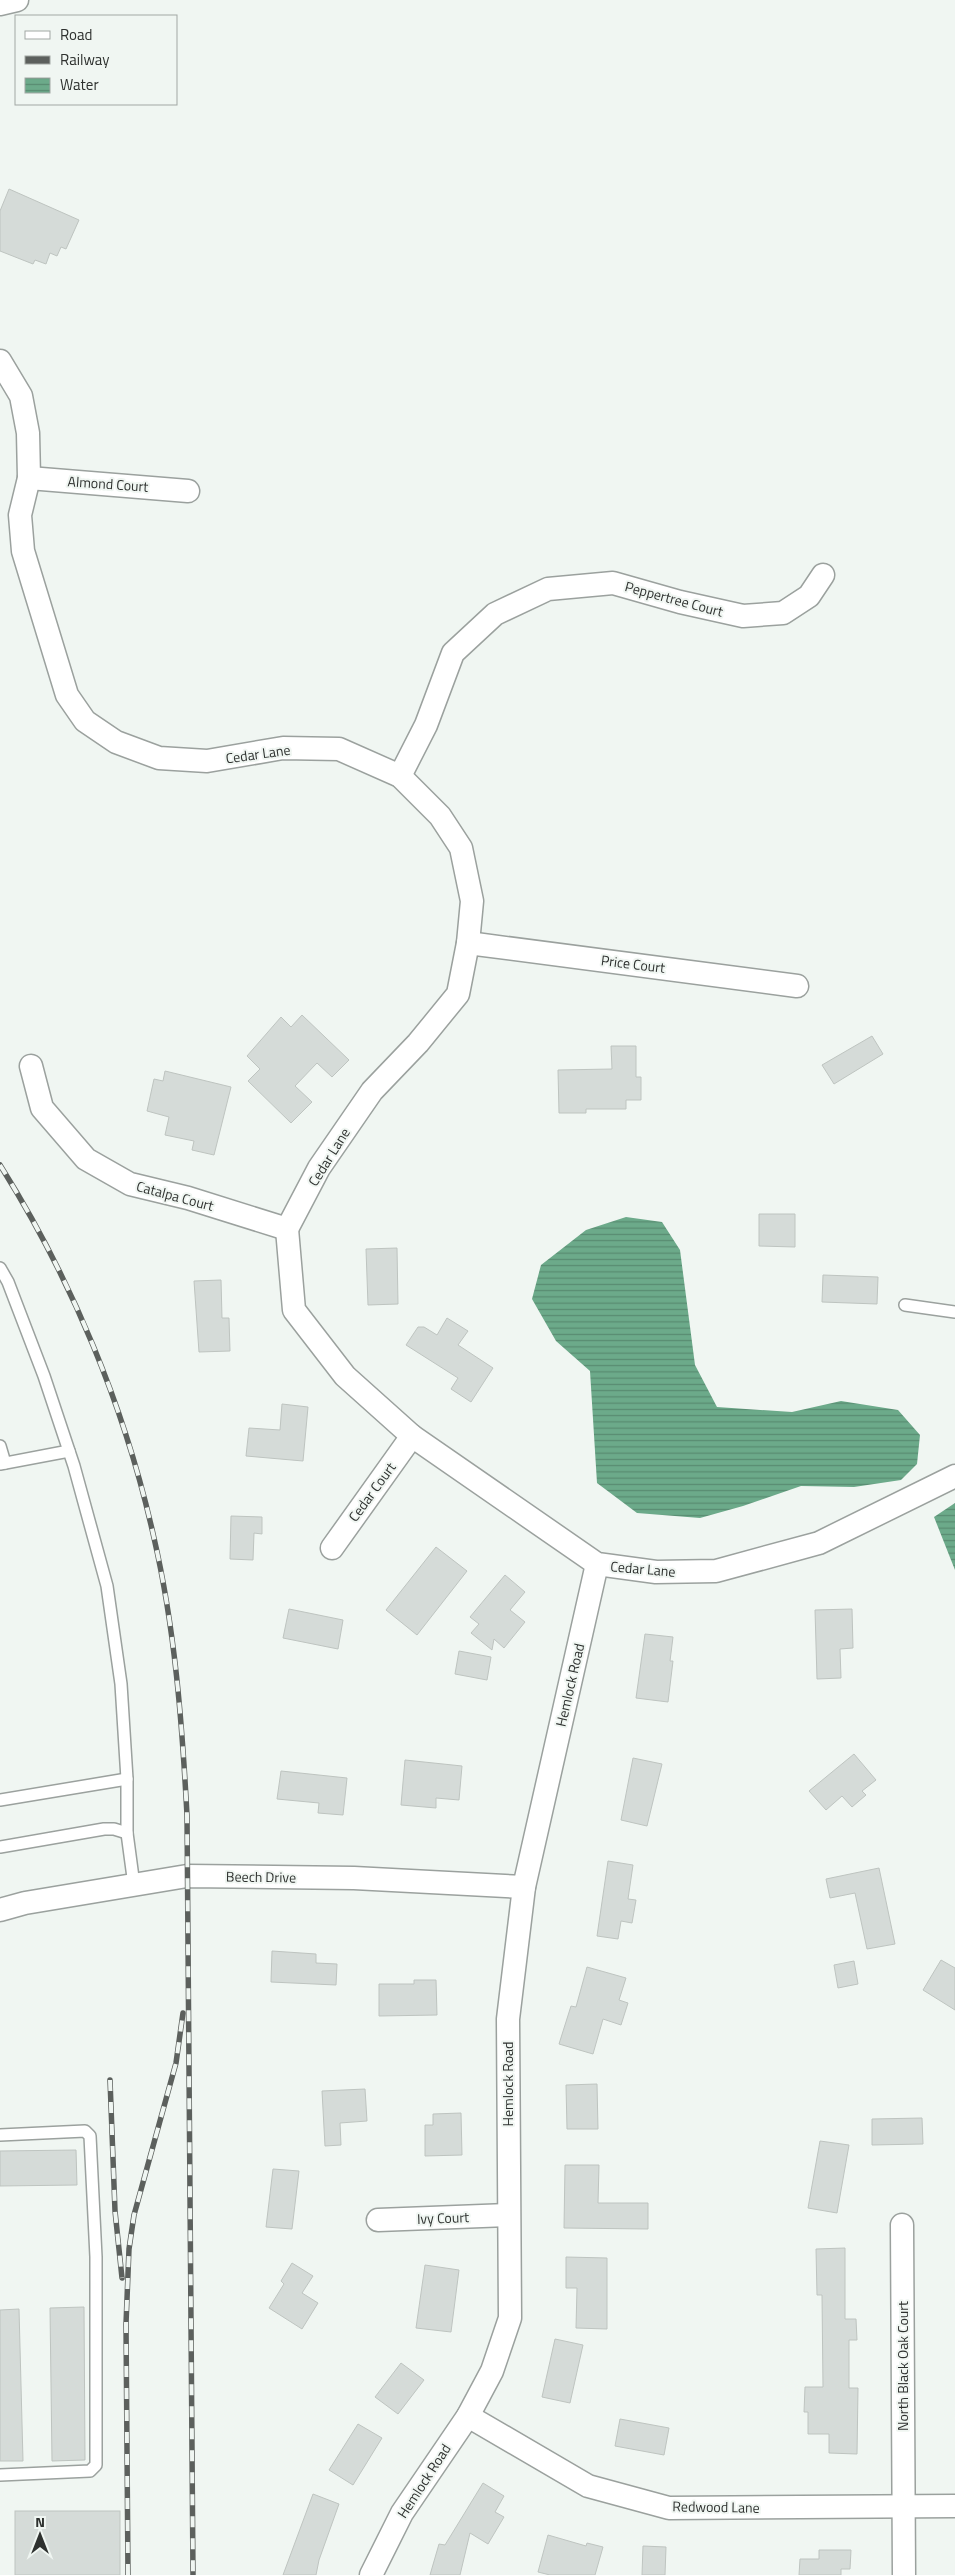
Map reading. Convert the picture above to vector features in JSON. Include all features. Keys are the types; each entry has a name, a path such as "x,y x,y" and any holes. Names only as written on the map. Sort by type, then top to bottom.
{"street":[{"path":"0,4 17,0"},
{"name":"Cedar Lane","path":"0,361 21,396 28,433 29,478 20,515 22,551 67,695 85,721 116,742 159,758 207,762 283,748 338,749 400,776 440,816 461,848 472,901 468,943 458,994 418,1043 372,1091 318,1168 287,1229 294,1310 345,1376 412,1436 597,1564 656,1572 716,1571 819,1543 955,1476"},
{"name":"Almond Court","path":"29,478 188,491"},
{"name":"Peppertree Court","path":"400,776 426,725 453,654 494,614 548,589 613,582 680,602 743,616 783,613 809,596 823,575"},
{"name":"Price Court","path":"468,943 798,986"},
{"name":"Catalpa Court","path":"31,1066 42,1108 86,1159 130,1184 188,1198 287,1229"},
{"name":"Cedar Court","path":"332,1548 412,1436"},
{"name":"Hemlock Road","path":"371,2575 402,2514 468,2416 492,2371 510,2318 508,2019 524,1887 597,1564"},
{"name":"Beech Drive","path":"0,1910 25,1903 197,1876 354,1878 524,1887"},
{"name":"Ivy Court","path":"378,2220 508,2215"},
{"name":"North Black Oak Court","path":"902,2225 904,2575"},
{"name":"Redwood Lane","path":"468,2416 588,2486 669,2508 904,2508 955,2506"}],"lane":[{"path":"0,1268 8,1282 44,1376 69,1451 107,1586 122,1684 127,1779 127,1833 134,1885"},
{"path":"905,1305 955,1312"},
{"path":"0,1446 3,1464 69,1451"},
{"path":"0,1800 127,1779"},
{"path":"0,1847 104,1830 114,1829 127,1833"},
{"path":"0,2135 85,2131 90,2136 97,2332 96,2465 90,2471 0,2475"}],"water":[{"path":"626,1217 662,1222 680,1250 695,1365 717,1407 792,1412 841,1401 898,1410 920,1435 917,1464 901,1480 854,1487 801,1486 743,1506 700,1518 637,1513 597,1483 590,1371 556,1341 532,1299 541,1265 586,1230"},
{"path":"955,1503 955,1570 934,1517"}],"building":[{"path":"9,189 79,220 66,249 61,247 57,256 50,253 46,264 35,260 33,264 0,251 0,211"},
{"path":"302,1015 349,1060 332,1077 317,1063 295,1086 312,1102 291,1123 248,1081 260,1069 247,1056 281,1017 291,1027"},
{"path":"872,1036 883,1054 834,1084 822,1065"},
{"path":"611,1046 636,1046 636,1077 641,1077 641,1100 626,1100 626,1109 586,1109 586,1113 559,1113 558,1070 612,1069"},
{"path":"165,1071 231,1087 214,1155 192,1150 194,1141 165,1135 169,1117 147,1111 154,1079 163,1081"},
{"path":"759,1214 795,1214 795,1247 759,1246"},
{"path":"397,1248 398,1304 368,1305 366,1249"},
{"path":"823,1275 878,1277 877,1304 822,1302"},
{"path":"221,1280 222,1318 229,1318 230,1351 199,1352 194,1281"},
{"path":"447,1318 468,1331 458,1345 493,1368 471,1402 451,1389 458,1378 406,1345 418,1327 424,1327 437,1335"},
{"path":"282,1404 308,1407 303,1461 246,1456 249,1428 280,1430"},
{"path":"231,1516 262,1517 262,1534 254,1533 253,1560 230,1559"},
{"path":"436,1547 467,1571 417,1635 386,1610"},
{"path":"505,1575 525,1592 510,1610 525,1622 504,1648 494,1639 492,1650 471,1633 479,1624 470,1617"},
{"path":"289,1609 343,1620 338,1649 283,1638"},
{"path":"852,1609 853,1648 840,1649 841,1678 817,1679 815,1610"},
{"path":"645,1634 673,1637 670,1661 673,1661 668,1702 636,1698"},
{"path":"459,1651 491,1657 487,1680 455,1674"},
{"path":"854,1754 876,1780 862,1791 866,1795 852,1807 842,1796 826,1810 809,1791"},
{"path":"633,1758 662,1764 647,1826 621,1820"},
{"path":"405,1760 462,1766 459,1800 436,1798 436,1808 401,1805"},
{"path":"281,1771 347,1778 343,1815 318,1813 319,1803 277,1799"},
{"path":"608,1861 633,1865 628,1899 636,1900 632,1923 621,1921 618,1939 597,1936"},
{"path":"879,1868 895,1944 867,1949 855,1893 830,1898 826,1879"},
{"path":"272,1951 316,1954 316,1963 337,1964 336,1985 271,1982"},
{"path":"941,1960 955,1968 955,2010 923,1990"},
{"path":"854,1961 858,1984 838,1988 834,1965"},
{"path":"587,1967 626,1978 619,2000 628,2003 621,2025 603,2019 593,2054 559,2044 571,2006 576,2007"},
{"path":"414,1980 436,1980 437,2015 379,2016 379,1984 414,1984"},
{"path":"597,2084 598,2129 567,2129 566,2085"},
{"path":"365,2089 367,2121 340,2123 341,2145 325,2146 322,2091"},
{"path":"461,2113 462,2155 425,2156 425,2125 433,2125 433,2114"},
{"path":"922,2118 923,2144 872,2145 872,2119"},
{"path":"820,2141 849,2145 837,2213 808,2208"},
{"path":"76,2150 77,2185 0,2186 0,2151"},
{"path":"565,2165 599,2165 598,2203 648,2203 648,2229 564,2228"},
{"path":"273,2169 299,2171 292,2229 266,2227"},
{"path":"845,2248 845,2319 856,2319 857,2340 849,2340 849,2388 858,2388 857,2454 829,2453 829,2434 808,2434 808,2412 804,2412 805,2387 823,2387 822,2295 817,2295 816,2249"},
{"path":"566,2257 607,2258 607,2329 576,2328 577,2288 566,2288"},
{"path":"292,2263 313,2276 302,2293 318,2303 302,2329 269,2308 284,2284 281,2281"},
{"path":"425,2265 459,2270 451,2332 416,2328"},
{"path":"84,2307 85,2460 52,2461 50,2308"},
{"path":"19,2309 23,2461 0,2461 0,2310"},
{"path":"555,2339 583,2345 570,2403 542,2397"},
{"path":"401,2363 424,2380 398,2414 375,2397"},
{"path":"620,2419 669,2428 664,2455 615,2446"},
{"path":"358,2424 382,2438 353,2485 329,2470"},
{"path":"483,2483 504,2496 495,2512 504,2517 488,2544 470,2533 460,2575 430,2575 439,2544 445,2545"},
{"path":"313,2494 339,2504 319,2560 316,2575 283,2575"},
{"path":"15,2511 120,2511 120,2575 15,2575"},
{"path":"548,2535 586,2546 587,2543 603,2547 595,2575 550,2575 538,2572"},
{"path":"643,2546 666,2547 665,2575 642,2575"},
{"path":"819,2550 851,2550 850,2569 841,2569 841,2575 799,2575 800,2559 819,2559"}],"railway":[{"path":"0,1165 50,1253 93,1345 111,1392 128,1440 142,1489 161,1572 172,1641 180,1710 187,1815 193,2575"},
{"path":"128,2575 126,2324 129,2249 134,2215 176,2063 183,2013"},
{"path":"110,2080 115,2211 122,2278"}]}
